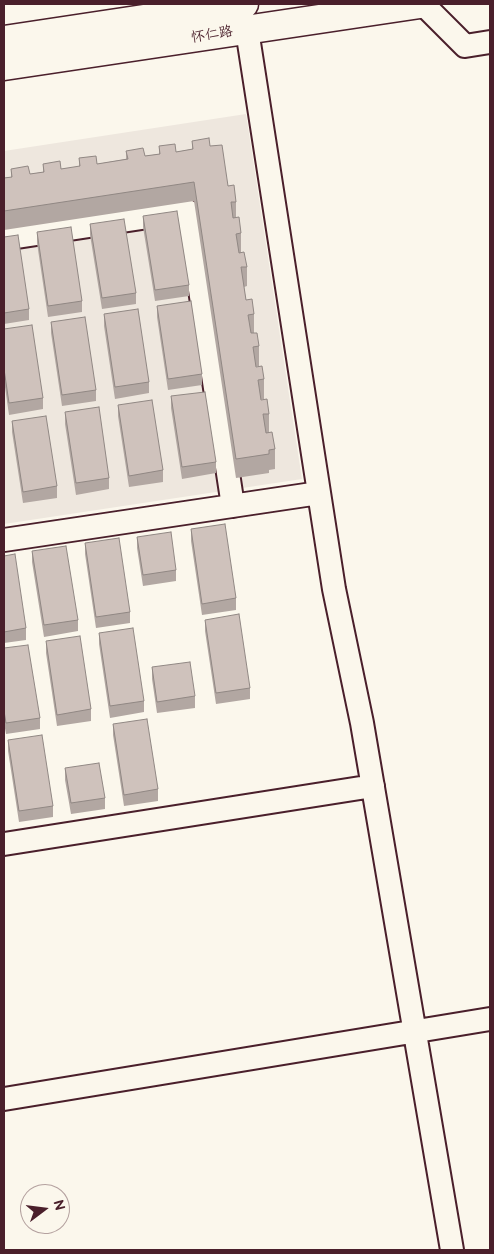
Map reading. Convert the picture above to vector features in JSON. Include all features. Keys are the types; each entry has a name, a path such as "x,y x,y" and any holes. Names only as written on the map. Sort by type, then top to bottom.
{"main road":[{"name":"怀仁路","path":"4,40 245,17 422,4"},
{"name":"怀仁路","path":"4,66 245,17"}],"street":[{"path":"422,4 465,46 490,42"},
{"path":"245,17 334,590 362,722 452,1250"},
{"path":"4,239 188,211 232,506"},
{"path":"4,540 319,493"},
{"path":"4,844 372,786"},
{"path":"4,1099 490,1018"}],"shaded area":[{"path":"246,114 302,479 4,524 4,151"}],"building":[{"path":"209,138 210,146 222,145 228,186 234,185 236,202 231,202 233,218 239,217 241,233 236,234 239,253 244,252 247,267 241,267 246,300 252,299 254,314 248,315 251,333 257,333 259,346 253,347 256,367 262,366 264,379 258,380 261,400 267,399 269,414 263,414 266,433 272,432 275,449 269,450 269,454 236,459 194,182 4,211 4,178 12,177 11,169 28,166 30,174 44,172 43,164 60,161 61,169 80,166 79,158 96,156 97,164 128,159 126,151 143,148 145,156 160,154 159,146 175,144 176,152 193,149 192,141"},
{"path":"177,211 189,285 155,290 143,216"},
{"path":"124,219 136,293 102,298 90,224"},
{"path":"71,227 82,301 48,306 37,232"},
{"path":"18,235 29,309 4,313 4,237"},
{"path":"191,301 202,374 168,379 157,306"},
{"path":"138,309 149,382 115,387 104,314"},
{"path":"85,317 96,390 62,395 51,322"},
{"path":"32,325 43,398 9,403 4,369 4,329"},
{"path":"205,392 216,462 182,467 171,396"},
{"path":"152,400 163,470 129,476 118,405"},
{"path":"99,407 109,478 76,483 65,412"},
{"path":"46,416 57,486 23,492 12,421"},
{"path":"225,524 236,598 202,604 191,529"},
{"path":"171,532 176,570 143,575 137,537"},
{"path":"119,538 130,612 96,617 85,543"},
{"path":"66,546 78,620 44,625 32,551"},
{"path":"15,554 26,628 4,632 4,556"},
{"path":"239,614 250,688 216,693 205,620"},
{"path":"133,628 144,701 110,706 99,633"},
{"path":"80,636 91,709 57,715 46,641"},
{"path":"28,645 40,718 6,723 4,711 4,648"},
{"path":"190,662 195,696 157,702 152,667"},
{"path":"147,719 158,789 124,795 113,724"},
{"path":"42,735 53,806 19,811 8,740"},
{"path":"99,763 105,798 71,803 65,768"}]}
